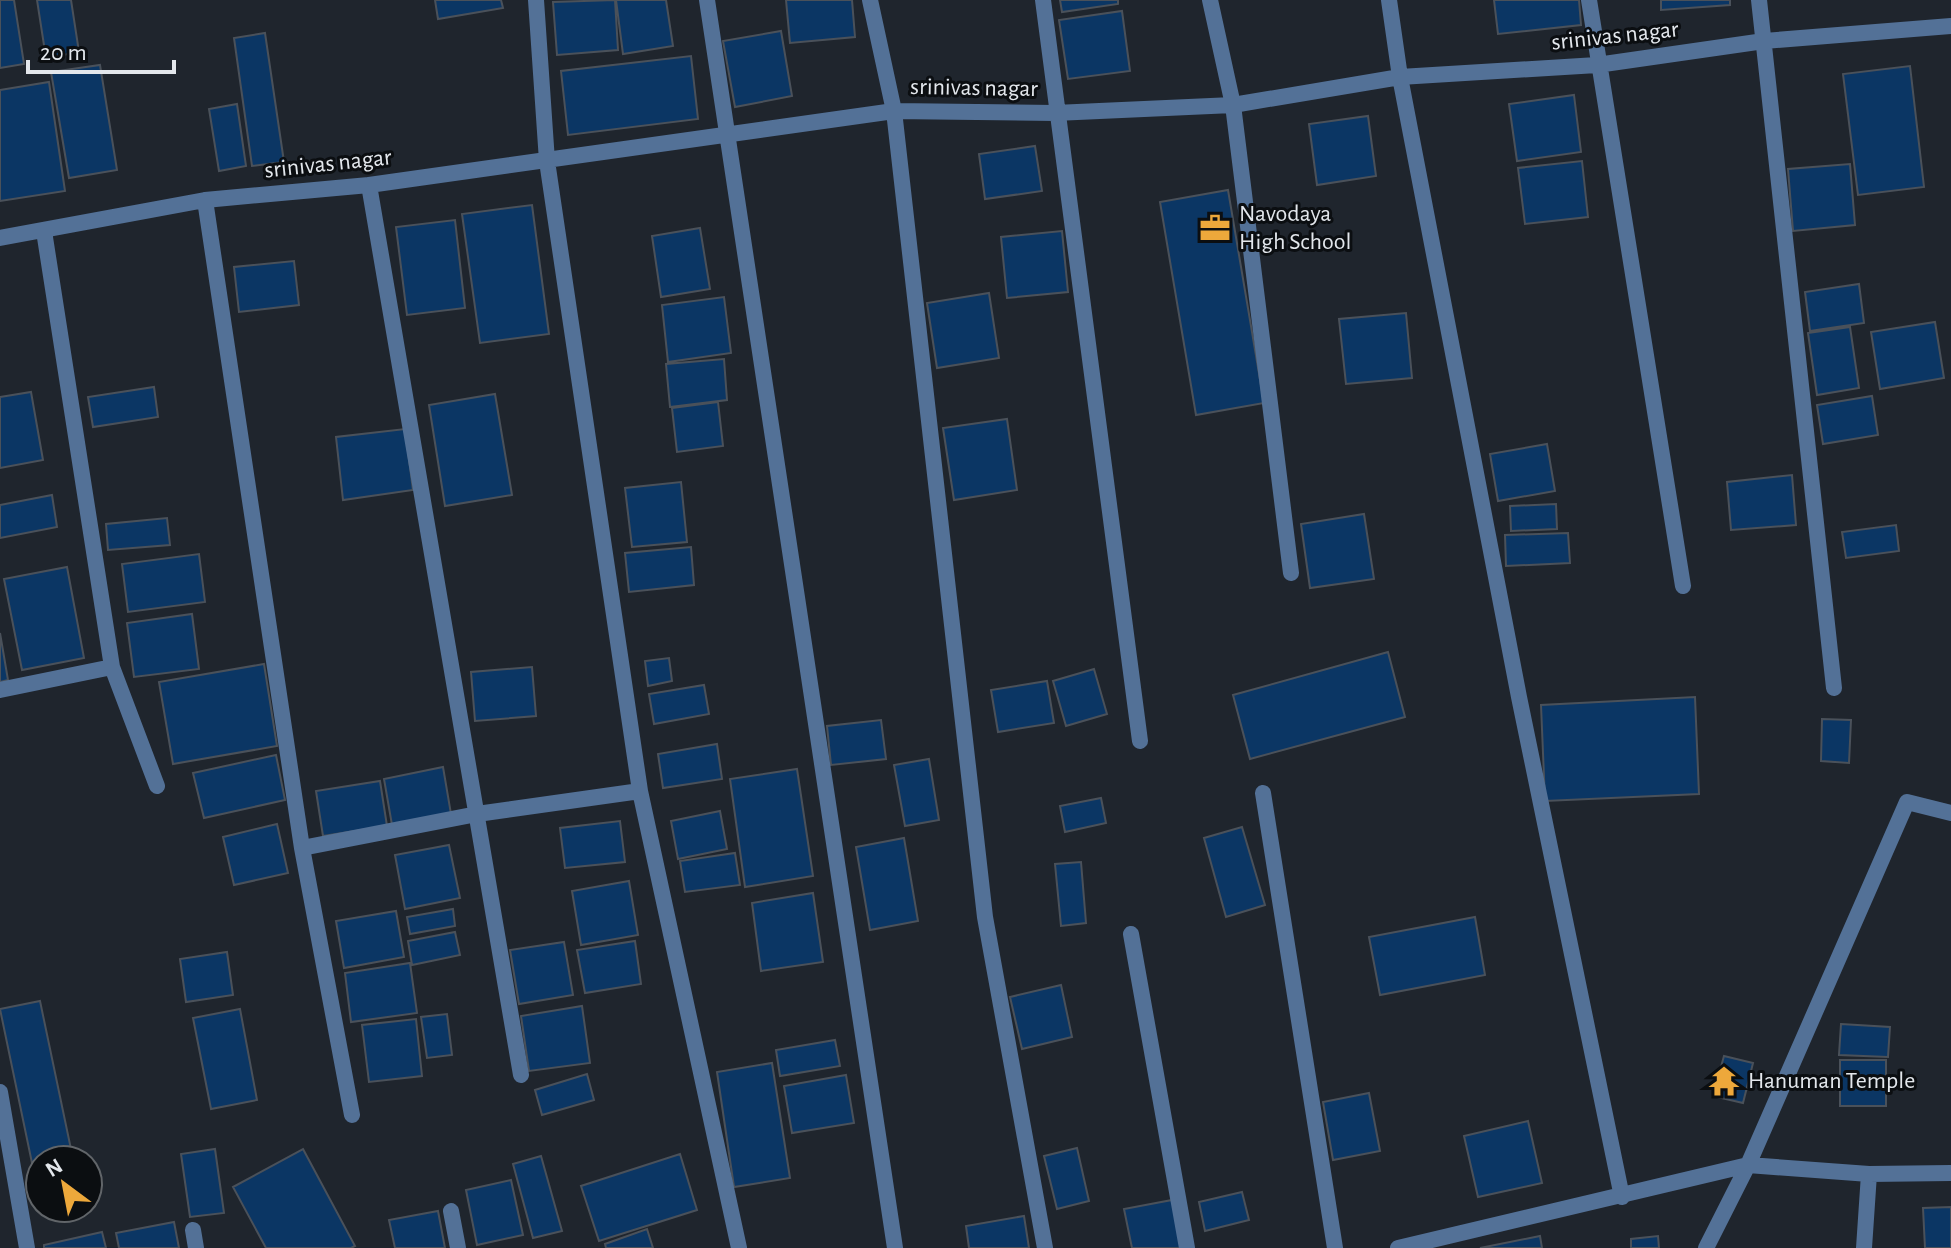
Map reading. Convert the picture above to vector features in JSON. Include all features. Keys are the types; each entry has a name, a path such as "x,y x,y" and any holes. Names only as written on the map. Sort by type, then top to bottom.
{"street":[{"path":"536,0 547,161 640,791 739,1248"},
{"path":"707,0 895,1248"},
{"path":"870,0 894,111 985,917 1045,1248"},
{"path":"1043,0 1055,113 1140,741"},
{"path":"1210,0 1233,105 1291,573"},
{"path":"1389,0 1400,77 1519,697 1622,1197"},
{"path":"1589,0 1683,586"},
{"path":"1759,0 1834,688"},
{"name":"srinivas nagar","path":"0,238 205,200 369,185 894,111 1055,113 1233,105 1400,77 1597,65 1764,41 1951,26"},
{"path":"369,185 521,1075"},
{"path":"205,200 302,848 352,1115"},
{"path":"44,231 112,667 157,786"},
{"path":"0,690 112,667"},
{"path":"302,848 477,814 640,791"},
{"path":"1263,793 1335,1248"},
{"path":"1706,1248 1748,1165 1907,802 1951,813"},
{"path":"1131,934 1187,1248"},
{"path":"0,1092 27,1248"},
{"path":"1398,1248 1748,1165 1869,1174 1951,1173"},
{"path":"1864,1248 1869,1174"},
{"path":"451,1211 458,1248"},
{"path":"193,1230 196,1248"}],"building":[{"path":"0,0 14,0 24,64 0,68"},
{"path":"37,0 71,0 79,52 46,58"},
{"path":"435,0 501,0 503,8 438,19"},
{"path":"615,0 618,50 557,55 553,2"},
{"path":"616,0 666,0 673,46 623,54"},
{"path":"786,0 852,0 855,37 790,43"},
{"path":"1060,0 1118,0 1118,4 1062,12"},
{"path":"1494,0 1579,0 1581,25 1498,34"},
{"path":"1661,0 1730,0 1730,5 1661,10"},
{"path":"1122,11 1130,71 1068,79 1059,20"},
{"path":"781,31 792,96 735,107 723,41"},
{"path":"265,33 284,162 252,166 234,38"},
{"path":"691,56 698,119 568,135 561,71"},
{"path":"100,65 117,170 69,178 51,72"},
{"path":"1910,66 1924,187 1858,195 1843,74"},
{"path":"49,82 65,191 0,201 0,90"},
{"path":"1574,95 1581,152 1517,161 1509,104"},
{"path":"237,104 246,166 219,171 209,109"},
{"path":"1368,116 1376,176 1317,185 1309,124"},
{"path":"1035,146 1042,191 985,199 979,154"},
{"path":"1582,161 1588,217 1525,224 1518,168"},
{"path":"1850,164 1855,225 1793,231 1788,169"},
{"path":"1228,190 1264,403 1196,415 1160,202"},
{"path":"532,205 549,334 480,343 462,214"},
{"path":"455,220 465,308 407,315 396,227"},
{"path":"700,228 710,289 661,297 652,236"},
{"path":"1062,231 1068,292 1007,298 1001,237"},
{"path":"294,261 299,305 239,312 234,267"},
{"path":"1859,284 1864,323 1810,331 1805,292"},
{"path":"989,293 999,358 937,368 927,303"},
{"path":"724,297 731,353 668,362 662,305"},
{"path":"1406,313 1412,378 1346,384 1339,319"},
{"path":"1935,322 1944,378 1880,389 1871,332"},
{"path":"1850,327 1859,388 1817,395 1808,333"},
{"path":"724,359 727,400 670,407 666,364"},
{"path":"154,387 158,417 93,427 88,397"},
{"path":"31,392 43,460 0,468 0,397"},
{"path":"495,394 512,495 445,506 429,405"},
{"path":"1872,396 1878,435 1823,444 1817,405"},
{"path":"718,402 723,446 677,452 672,408"},
{"path":"1007,419 1017,490 954,500 943,428"},
{"path":"405,429 413,490 343,500 336,437"},
{"path":"1547,444 1555,491 1498,501 1490,454"},
{"path":"1792,475 1796,525 1731,530 1727,482"},
{"path":"681,482 687,542 632,547 625,488"},
{"path":"52,495 57,527 0,538 0,505"},
{"path":"1556,504 1557,529 1511,531 1510,506"},
{"path":"1364,514 1374,579 1310,588 1301,524"},
{"path":"167,518 170,545 108,550 106,524"},
{"path":"1896,525 1899,551 1846,558 1842,532"},
{"path":"1568,533 1570,563 1506,566 1505,535"},
{"path":"691,547 694,585 629,592 625,553"},
{"path":"199,554 205,602 128,612 122,564"},
{"path":"67,567 84,658 22,670 4,579"},
{"path":"192,614 199,669 134,677 127,623"},
{"path":"0,633 8,680 0,682"},
{"path":"1388,652 1405,717 1250,759 1233,695"},
{"path":"669,658 672,681 648,686 645,661"},
{"path":"264,664 277,746 173,764 159,682"},
{"path":"532,667 536,716 475,721 471,672"},
{"path":"1094,669 1107,714 1066,726 1053,681"},
{"path":"1047,681 1054,723 998,732 991,690"},
{"path":"704,685 709,714 654,724 649,694"},
{"path":"1695,697 1699,794 1545,801 1541,705"},
{"path":"1822,719 1851,720 1849,763 1821,761"},
{"path":"881,720 886,759 831,765 827,726"},
{"path":"717,744 722,779 663,788 658,754"},
{"path":"276,755 285,800 204,818 193,773"},
{"path":"929,759 939,820 905,826 894,765"},
{"path":"443,767 451,814 392,825 384,779"},
{"path":"797,769 813,876 745,887 730,779"},
{"path":"380,781 387,826 323,836 316,791"},
{"path":"1101,798 1106,823 1065,832 1060,806"},
{"path":"720,811 727,849 678,859 671,821"},
{"path":"620,821 625,862 565,868 560,828"},
{"path":"277,824 288,873 234,885 223,837"},
{"path":"1242,827 1265,905 1226,917 1204,838"},
{"path":"904,838 918,921 870,930 856,847"},
{"path":"449,845 460,898 405,909 395,855"},
{"path":"735,853 740,885 685,892 680,861"},
{"path":"1081,862 1086,923 1061,926 1055,864"},
{"path":"629,881 638,935 581,945 572,891"},
{"path":"813,893 823,962 761,971 752,903"},
{"path":"453,909 455,926 410,934 407,917"},
{"path":"396,911 404,957 344,968 336,921"},
{"path":"1475,917 1485,975 1380,995 1369,937"},
{"path":"455,932 460,955 412,965 408,941"},
{"path":"635,941 641,984 585,993 577,950"},
{"path":"564,942 573,995 519,1004 510,950"},
{"path":"227,952 233,995 186,1002 180,959"},
{"path":"410,963 417,1013 351,1022 345,973"},
{"path":"1061,985 1072,1037 1022,1049 1010,997"},
{"path":"40,1001 70,1144 28,1144 0,1009"},
{"path":"582,1006 590,1063 529,1071 521,1016"},
{"path":"240,1009 257,1100 211,1109 193,1018"},
{"path":"447,1014 452,1055 427,1058 421,1017"},
{"path":"416,1019 422,1076 369,1082 362,1025"},
{"path":"1841,1024 1890,1027 1888,1057 1839,1055"},
{"path":"835,1040 840,1066 780,1076 776,1050"},
{"path":"1724,1056 1753,1063 1743,1103 1713,1096"},
{"path":"1840,1060 1886,1060 1886,1106 1840,1106"},
{"path":"772,1063 790,1178 734,1187 717,1072"},
{"path":"587,1074 594,1100 542,1115 535,1090"},
{"path":"846,1075 854,1123 792,1133 784,1086"},
{"path":"1369,1093 1380,1151 1333,1160 1323,1102"},
{"path":"1528,1121 1542,1183 1478,1197 1464,1136"},
{"path":"1077,1148 1089,1201 1057,1209 1044,1156"},
{"path":"215,1149 224,1213 190,1217 181,1154"},
{"path":"303,1149 355,1246 266,1248 233,1187"},
{"path":"680,1154 697,1210 599,1241 581,1186"},
{"path":"541,1156 562,1231 533,1238 513,1164"},
{"path":"511,1180 523,1235 477,1245 466,1190"},
{"path":"1242,1192 1249,1220 1205,1231 1199,1202"},
{"path":"1172,1200 1182,1248 1132,1248 1124,1209"},
{"path":"1951,1207 1951,1248 1925,1248 1923,1208"},
{"path":"438,1211 445,1248 395,1248 389,1220"},
{"path":"1024,1216 1029,1248 969,1248 966,1226"},
{"path":"174,1222 179,1248 119,1248 116,1233"},
{"path":"647,1229 653,1248 606,1248 605,1244"},
{"path":"102,1232 106,1248 44,1248 44,1245"},
{"path":"1540,1236 1542,1248 1480,1248"},
{"path":"1658,1236 1659,1248 1631,1248 1631,1239"}],"place":[{"name":"Navodaya High School","path":"1215,228"},
{"name":"Hanuman Temple","path":"1724,1081"}]}
